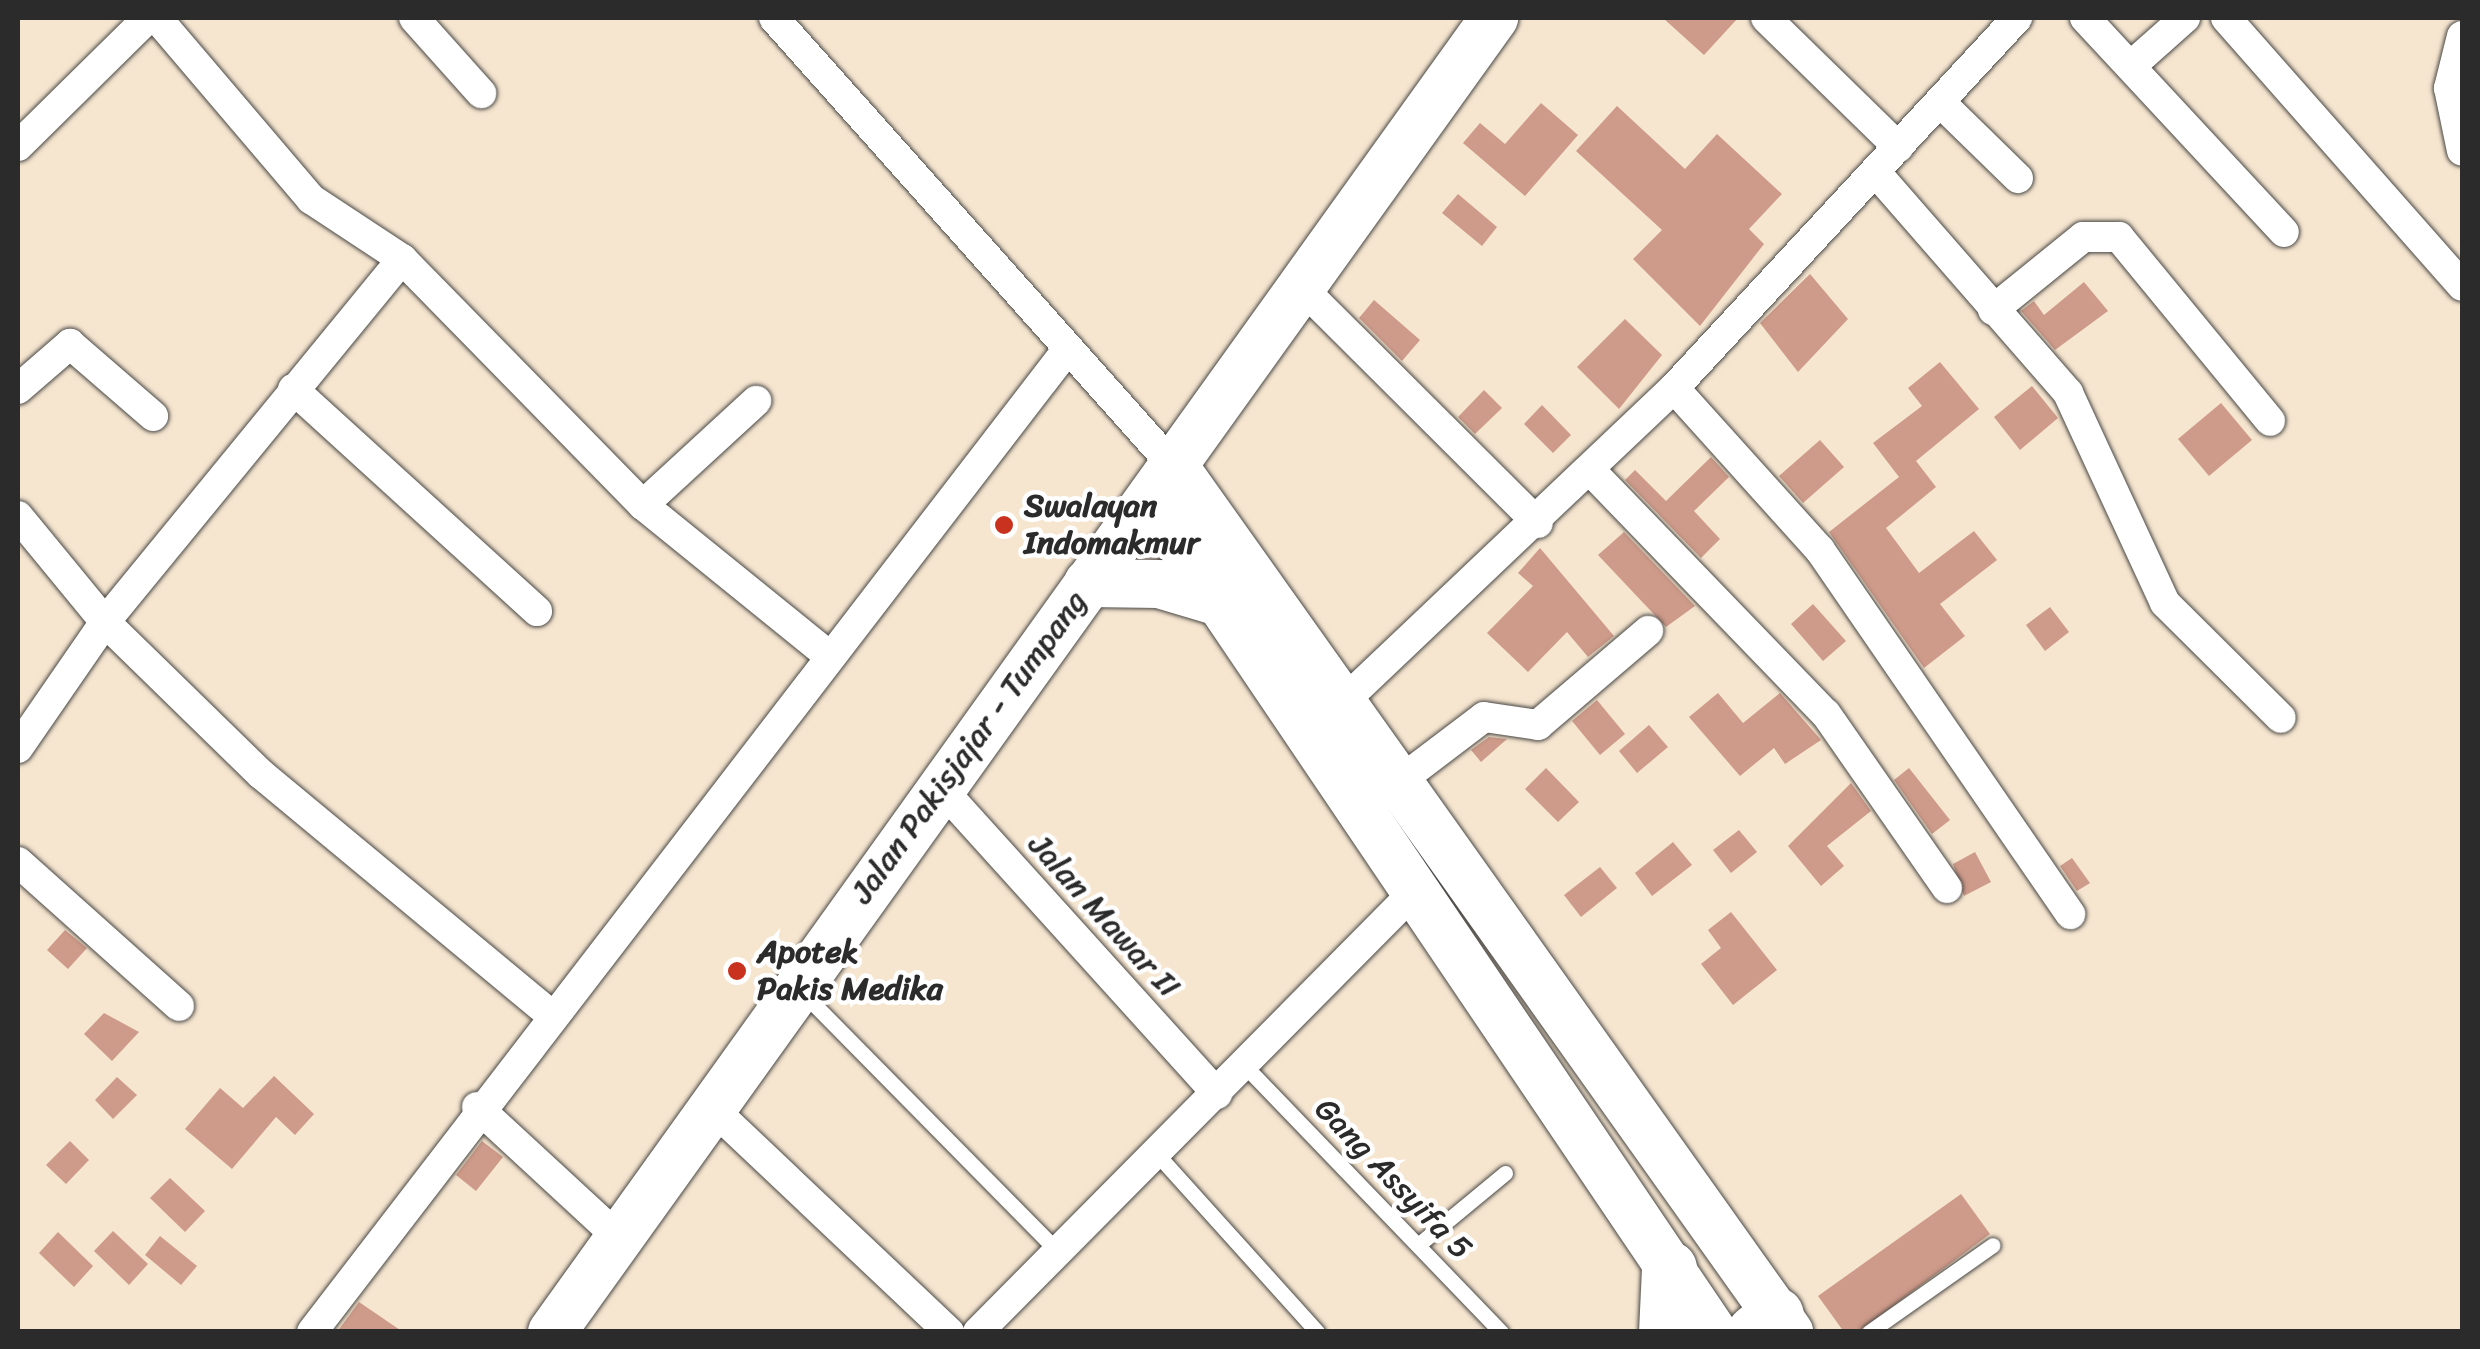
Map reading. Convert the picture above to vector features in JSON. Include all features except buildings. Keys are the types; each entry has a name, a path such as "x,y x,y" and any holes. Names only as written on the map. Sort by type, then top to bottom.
{"highway":[{"path":"1666,1332 1668,1268"}],"main road":[{"name":"Jalan Pakisjajar - Tumpang","path":"552,1332 939,786 1164,484 1494,18"},
{"path":"1164,484 1226,604 1411,895 1712,1332"},
{"path":"1164,484 1344,701 1773,1326"},
{"path":"1088,583 1159,584 1226,604"}],"street":[{"path":"18,146 148,18"},
{"path":"157,18 312,199 402,259 643,505 826,653"},
{"path":"414,18 481,92"},
{"path":"774,18 1066,351 1164,484"},
{"path":"1766,18 1898,146"},
{"path":"1344,701 1538,523 1674,388 1879,176 1898,146 2018,18"},
{"path":"2085,18 2284,232"},
{"path":"2132,65 2185,18"},
{"path":"2226,18 2462,286"},
{"path":"2462,36 2449,88 2462,151"},
{"path":"1940,102 2018,178"},
{"path":"1879,176 2090,430 2165,602 2281,718"},
{"path":"1993,310 2083,237 2118,237 2270,421"},
{"path":"18,748 105,622 402,259"},
{"path":"1302,288 1538,523"},
{"path":"18,388 70,344 152,416"},
{"path":"312,1332 549,1012 1066,351"},
{"path":"1674,388 1820,550 2070,914"},
{"path":"293,389 537,611"},
{"path":"643,505 756,401"},
{"path":"1590,470 1826,714 1947,888"},
{"path":"18,516 105,622 260,774 549,1012"},
{"path":"1401,780 1484,718 1538,725 1648,631"},
{"name":"Jalan Mawar II","path":"939,786 1216,1094"},
{"path":"18,862 179,1006"},
{"path":"995,1326 1057,1252 1411,895"},
{"path":"477,1107 618,1238"},
{"path":"710,1107 949,1332"}],"lane":[{"path":"796,987 1057,1252"},
{"name":"Gang Assyifa 5","path":"1244,1065 1501,1332"},
{"path":"1156,1153 1317,1332"},
{"path":"1418,1245 1505,1173"},
{"path":"1869,1332 1994,1244"}],"place":[{"name":"Swalayan Indomakmur","path":"1004,525"},
{"name":"Apotek Pakis Medika","path":"737,971"}]}
